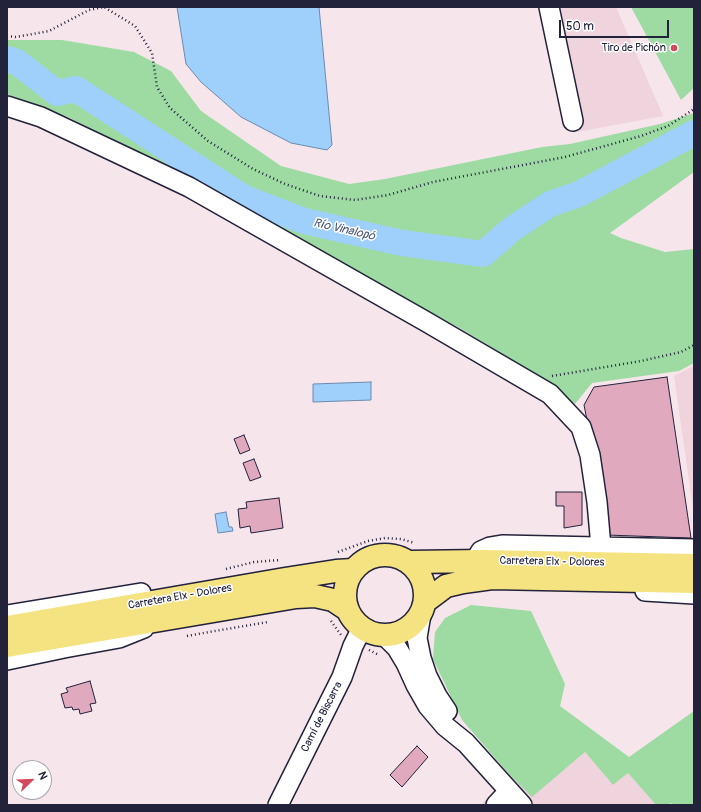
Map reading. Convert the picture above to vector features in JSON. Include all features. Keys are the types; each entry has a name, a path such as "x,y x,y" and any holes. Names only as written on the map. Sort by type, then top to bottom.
{"main road":[{"path":"386,554 399,556 410,562 421,576 426,592 424,607 415,623 406,630 395,634 384,635 372,633 362,628 354,620 348,610 345,600 345,589 353,570 362,561 374,555 386,554"},
{"name":"Carretera Elx - Dolores","path":"410,562 475,561 694,565"},
{"name":"Carretera Elx - Dolores","path":"7,627 329,572 353,570"},
{"name":"Carretera Elx - Dolores","path":"424,607 446,586 492,578 694,582"},
{"name":"Carretera Elx - Dolores","path":"7,646 296,597 316,596 333,600 348,610"}],"street":[{"path":"549,7 573,120"},
{"path":"7,106 40,117 189,187 550,394 581,427 590,455 602,547"},
{"path":"475,561 480,551 490,546 502,545 694,548"},
{"path":"570,580 599,590 694,594"},
{"path":"7,615 156,591 216,591"},
{"path":"424,607 417,638 421,658 428,676 437,696 466,743 509,800"},
{"path":"7,660 119,638 166,619"},
{"name":"Camí de Biscarra","path":"278,805 342,677 353,646 362,628"},
{"path":"384,635 397,648 428,706 445,726 466,743"}],"path":[{"path":"7,36 16,37 49,31 89,10 104,7 135,26 152,53 157,87 170,108 208,141 253,168 285,184 320,196 355,200 388,195 433,182 565,157 641,136 668,126 694,109"},
{"path":"527,381 641,361 681,352 694,345"}],"shaded area":[{"path":"557,7 616,7 663,116 577,132"},
{"path":"694,366 694,515 674,376"},
{"path":"585,752 613,785 628,773 656,805 481,805 509,774 532,796"}],"green space":[{"name":"Tiro de Pichón","path":"631,7 694,7 694,88 681,100"},
{"path":"7,40 62,40 134,52 171,71 201,111 281,166 349,184 385,179 542,147 570,144 660,124 694,113 694,172 610,233 665,252 694,249 694,363 679,371 592,383 575,404 531,371 463,330 310,246 187,179 70,118 7,94"},
{"path":"471,605 531,611 565,684 560,706 629,757 694,711 694,805 674,805 671,803 668,805 656,805 628,773 613,785 585,752 532,797 509,774 462,720 433,659 435,632 445,618"}],"water":[{"path":"177,7 319,7 332,145 327,150 291,143 241,117 201,82 186,64"},
{"path":"371,382 371,400 313,402 313,384"},
{"path":"226,512 229,527 232,527 233,531 218,533 215,514"}],"building":[{"path":"667,377 691,538 606,535 584,405 594,387"},
{"path":"244,435 250,450 240,454 234,439"},
{"path":"254,459 261,477 250,481 243,463"},
{"path":"556,492 582,492 582,525 564,528 564,506 556,506"},
{"path":"279,498 283,528 251,533 250,526 240,528 238,509 247,508 246,502"},
{"path":"90,681 96,703 90,704 92,711 80,714 79,709 73,710 72,707 65,708 61,694 68,692 66,688"},
{"path":"417,746 428,757 402,787 390,775"}],"waterway":[{"name":"Río Vinalopó","path":"7,59 17,62 57,93 76,89 244,198 304,221 402,243 483,254 512,229 550,204 579,194 694,133"}],"place":[{"name":"Tiro de Pichón","path":"674,48"}]}
